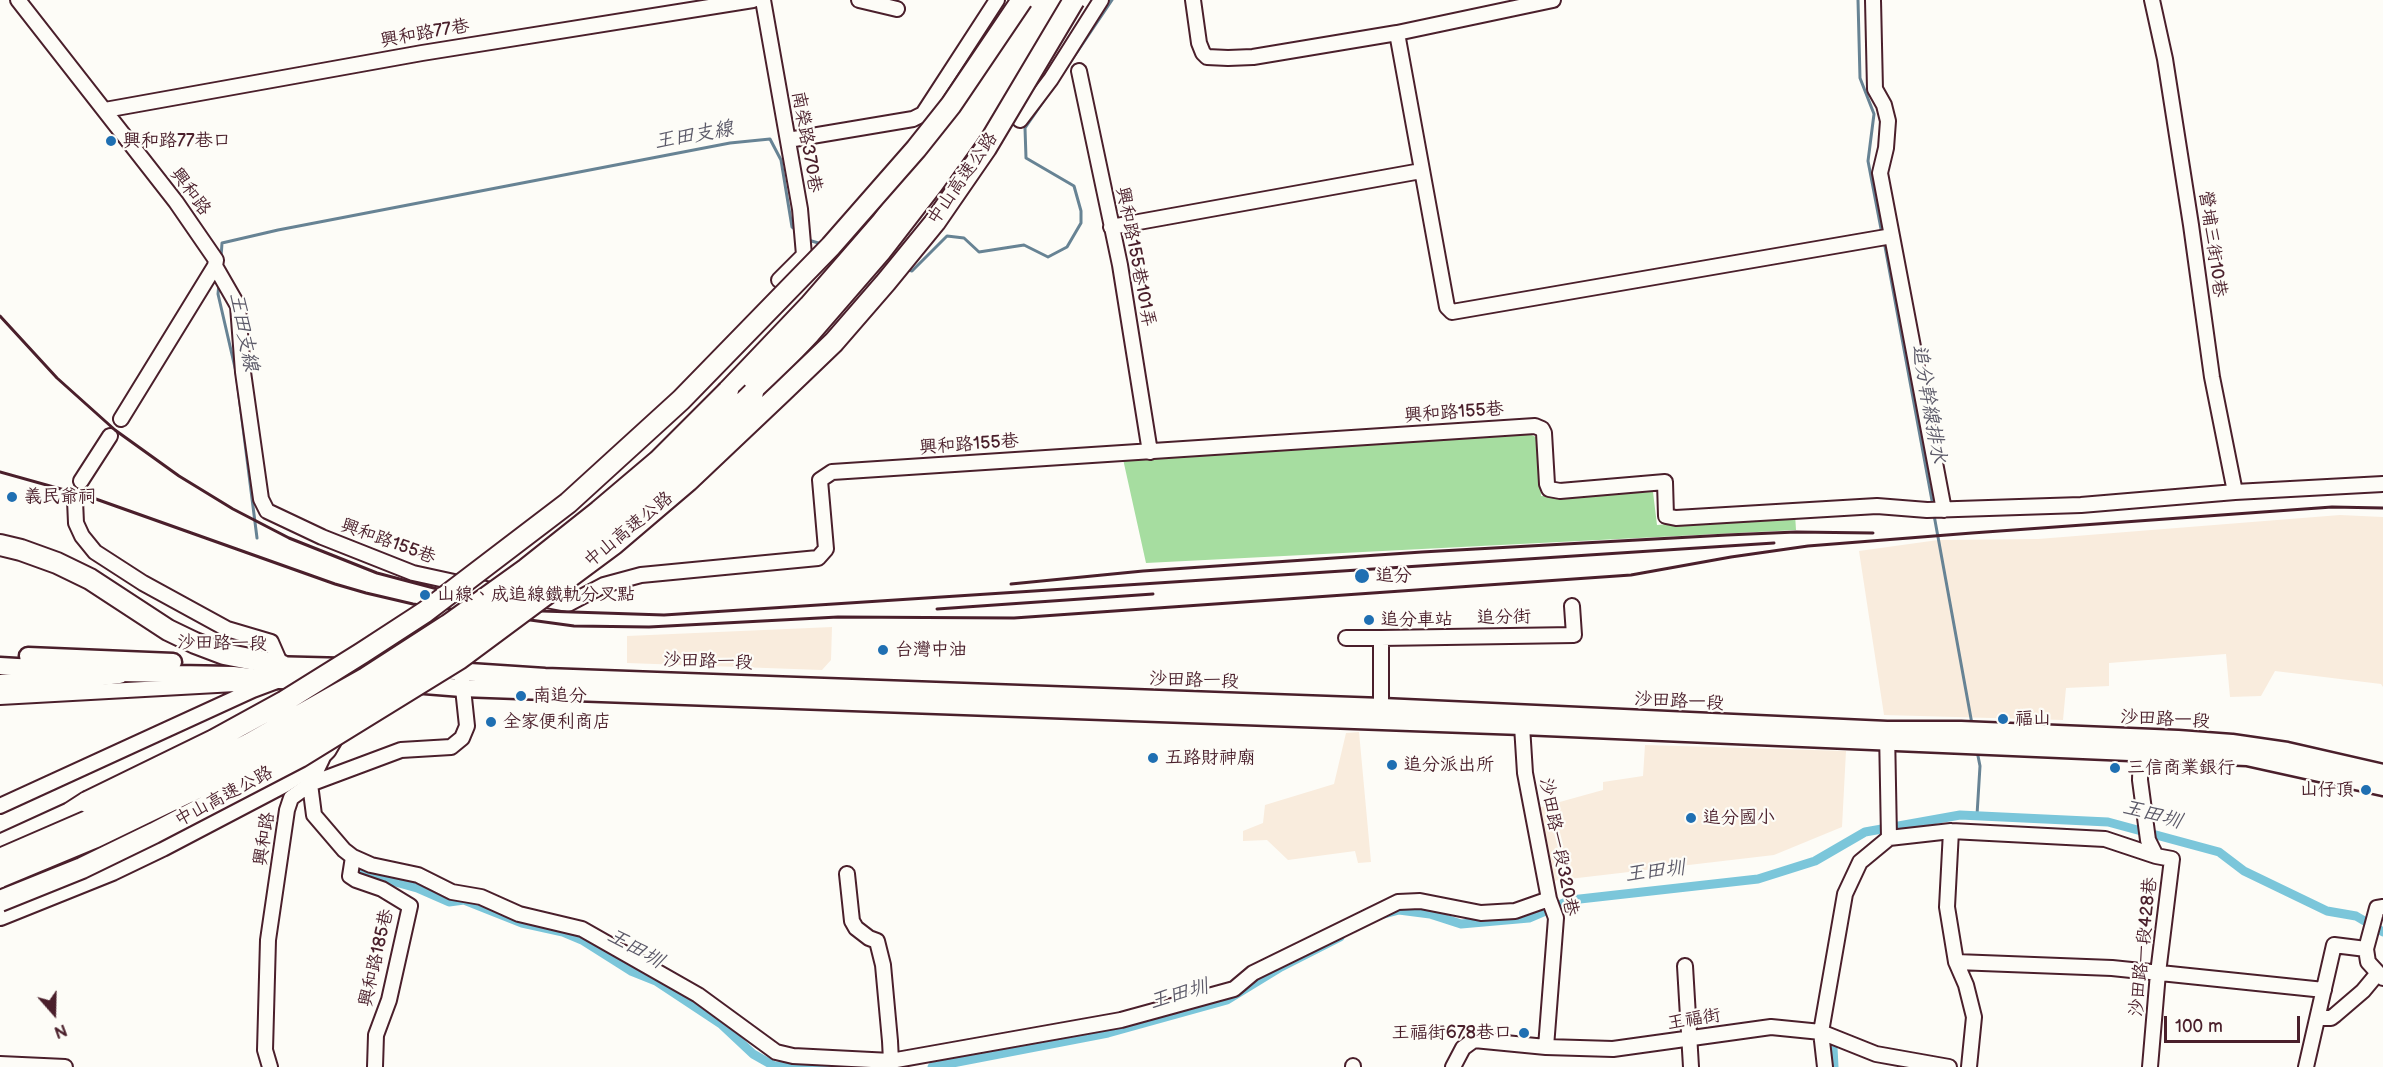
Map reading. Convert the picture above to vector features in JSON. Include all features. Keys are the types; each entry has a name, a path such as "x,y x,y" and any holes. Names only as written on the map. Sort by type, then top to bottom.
{"highway":[{"path":"0,836 87,802 214,740 285,701 362,654 444,598 568,503 681,400 831,246 951,105 1022,0"},
{"name":"中山高速公路","path":"0,859 143,797 249,744 366,678 526,569 599,511 658,461 728,391 809,306 882,222 948,135 1033,0"},
{"name":"中山高速公路","path":"0,877 96,837 175,800 247,764 355,704 493,614 565,560 667,477 753,393 810,333 881,251 982,115 1054,0"},
{"name":"中山高速公路","path":"0,901 82,868 134,843 300,756 459,659 614,544 688,481 817,359 886,282 935,222 986,148 1074,0"},
{"path":"0,545 57,563 90,579 168,630 195,643 280,673"},
{"path":"0,685 119,673"},
{"path":"0,915 112,870 162,846 285,782 310,765 326,749 338,724 344,674"},
{"path":"0,844 70,813 87,802"}],"main road":[{"name":"沙田路一段","path":"0,655 280,673 461,671 545,677 1700,729 1887,736 1961,730 2247,757 2383,788"},
{"name":"沙田路一段","path":"0,666 119,673 233,675 280,673"},
{"name":"沙田路一段","path":"344,674 378,682 462,688 1381,714 1522,726 1700,729"},
{"name":"沙田路一段","path":"2141,746 2232,743 2287,751 2383,773"}],"street":[{"name":"興和路","path":"18,0 207,245 224,280"},
{"name":"興和路77巷","path":"105,110 422,53 753,0"},
{"name":"南榮路370巷","path":"763,0 800,209 804,255 779,279"},
{"path":"859,0 897,9"},
{"path":"788,140 913,119 923,114 997,0"},
{"path":"1020,120 1051,79 1101,0"},
{"path":"1193,0 1199,42 1207,57 1254,57 1397,33 1550,0"},
{"path":"1874,0 1875,89 1884,105 1888,121 1886,148 1880,173 1944,510 2081,505 2235,492 2383,484"},
{"name":"營埔三街10巷","path":"2152,0 2165,59 2188,201 2212,377 2235,492"},
{"path":"1397,33 1447,307 1452,312 1892,236"},
{"name":"興和路155巷101弄","path":"1079,71 1120,265 1150,452"},
{"path":"1111,227 1421,171"},
{"path":"121,419 216,266"},
{"name":"興和路155巷","path":"224,280 238,306 243,372 261,500 267,511 322,537 413,573 477,588 568,604 604,585 641,575 818,558 826,549 820,480 832,472 1535,426 1542,429 1544,433 1549,489 1560,491 1665,483 1666,516 1676,518 1877,506 1944,510"},
{"path":"81,481 110,436"},
{"path":"0,806 243,694 280,673 271,642 226,629 143,583 95,552 79,530 75,500"},
{"name":"追分街","path":"1381,638 1574,635 1572,606"},
{"path":"1346,638 1381,638 1381,714"},
{"name":"興和路","path":"270,1067 265,1050 268,940 291,798 310,784 401,750 451,747 462,738 467,726 461,671"},
{"name":"沙田路一段","path":"0,697 280,673"},
{"name":"沙田路一段320巷","path":"1522,726 1525,773 1549,899 1556,918 1546,1047"},
{"path":"1887,736 1889,838"},
{"name":"沙田路一段428巷","path":"2141,746 2140,780 2148,840 2156,856 2172,859 2158,974 2150,1067"},
{"path":"310,784 326,749"},
{"name":"興和路185巷","path":"310,784 314,815 344,850 353,857 371,865 418,875 452,892 481,897 519,914 582,929 698,995 776,1052 794,1056 890,1064 1121,1020 1234,989 1253,973 1398,902 1420,901 1481,913 1515,911 1549,899"},
{"path":"1952,831 1947,907 1956,962 1966,986 1974,1017 1969,1067"},
{"path":"1825,1067 1821,1032 1845,894 1860,862 1889,838 1952,831 2105,839 2156,856"},
{"name":"興和路185巷","path":"353,857 350,876 382,889 410,906 388,1000 376,1035 375,1067"},
{"path":"847,874 852,921 856,928 877,941 883,965 890,1064"},
{"path":"2319,1018 2331,1018 2380,975 2371,967 2366,958 2366,949 2378,909 2383,907"},
{"path":"2306,1067 2334,945 2366,949"},
{"path":"1956,962 2112,968 2324,990"},
{"path":"1685,966 1691,1067"},
{"name":"王福街","path":"1453,1067 1463,1048 1474,1040 1546,1047 1613,1049 1771,1027 1821,1032 1876,1054 1949,1067"},
{"path":"0,1064 65,1067"}],"shaded area":[{"path":"2340,515 2383,517 2383,687 2381,684 2275,671 2261,696 2230,697 2226,654 2109,663 2109,686 2066,688 2063,720 1884,715 1859,551 1938,540 2038,539"},
{"path":"832,627 831,660 822,670 627,663 627,636"},
{"path":"1359,732 1371,862 1358,863 1355,851 1288,860 1267,840 1243,841 1243,831 1263,823 1265,805 1334,784 1346,733"},
{"name":"追分國小","path":"1645,745 1846,751 1842,827 1774,855 1552,881 1538,808 1603,790 1603,782 1643,776"}],"green space":[{"path":"1527,433 1538,438 1541,496 1653,492 1657,525 1795,514 1796,530 1146,563 1123,459"}],"waterway":[{"name":"王田支線","path":"1063,73 1112,0"},
{"name":"追分幹線排水","path":"1858,0 1860,78 1874,114 1868,161 1882,234"},
{"name":"王田支線","path":"906,269 912,271 947,236 964,238 979,252 1024,245 1048,257 1067,247 1081,223 1081,211 1074,186 1026,158 1025,128 1054,86"},
{"name":"王田支線","path":"221,258 222,243 278,230 730,143 770,139 781,160 792,227 796,230"},
{"name":"王田支線","path":"808,240 822,244"},
{"name":"追分幹線排水","path":"1884,241 1933,506"},
{"name":"王田支線","path":"219,282 218,294 236,372 257,538"},
{"name":"追分幹線排水","path":"1934,515 1972,724"},
{"name":"追分幹線排水","path":"1977,751 1980,766 1977,815"},
{"name":"王田圳","path":"1384,914 1399,910 1430,914 1461,924 1529,918 1571,900 1758,879 1815,861 1865,832 1960,815 2108,822 2219,852 2244,871 2327,911 2356,916 2383,932"},
{"name":"王田圳","path":"356,871 417,888 449,902 464,900 522,923 563,932 582,940 631,971 656,981 721,1024 753,1054 774,1066 855,1066"},
{"name":"王田圳","path":"932,1067 1108,1033 1227,1000 1281,967 1340,937"},
{"path":"1833,1047 1834,1067"}],"railway":[{"path":"0,316 57,378 115,430 179,476 233,509 289,538 377,573 464,596 542,611 664,615 1774,543"},
{"path":"0,472 93,498 366,593 413,604 574,626 649,627 838,617 1014,618 1631,575 1808,546 2332,507 2383,508"},
{"path":"1011,584 1143,571 1422,552 1796,532 1873,533"},
{"path":"937,609 1153,594"}],"place":[{"name":"興和路77巷口","path":"111,141"},
{"name":"義民爺祠","path":"12,497"},
{"name":"追分","path":"1362,576"},
{"name":"山線、成追線鐵軌分叉點","path":"425,595"},
{"name":"追分車站","path":"1369,620"},
{"name":"台灣中油","path":"883,650"},
{"name":"南追分","path":"521,696"},
{"name":"福山","path":"2003,719"},
{"name":"全家便利商店","path":"491,722"},
{"name":"五路財神廟","path":"1153,758"},
{"name":"追分派出所","path":"1392,765"},
{"name":"三信商業銀行","path":"2115,768"},
{"name":"山仔頂","path":"2366,790"},
{"name":"追分國小","path":"1691,818"},
{"name":"王福街678巷口","path":"1524,1033"}]}
